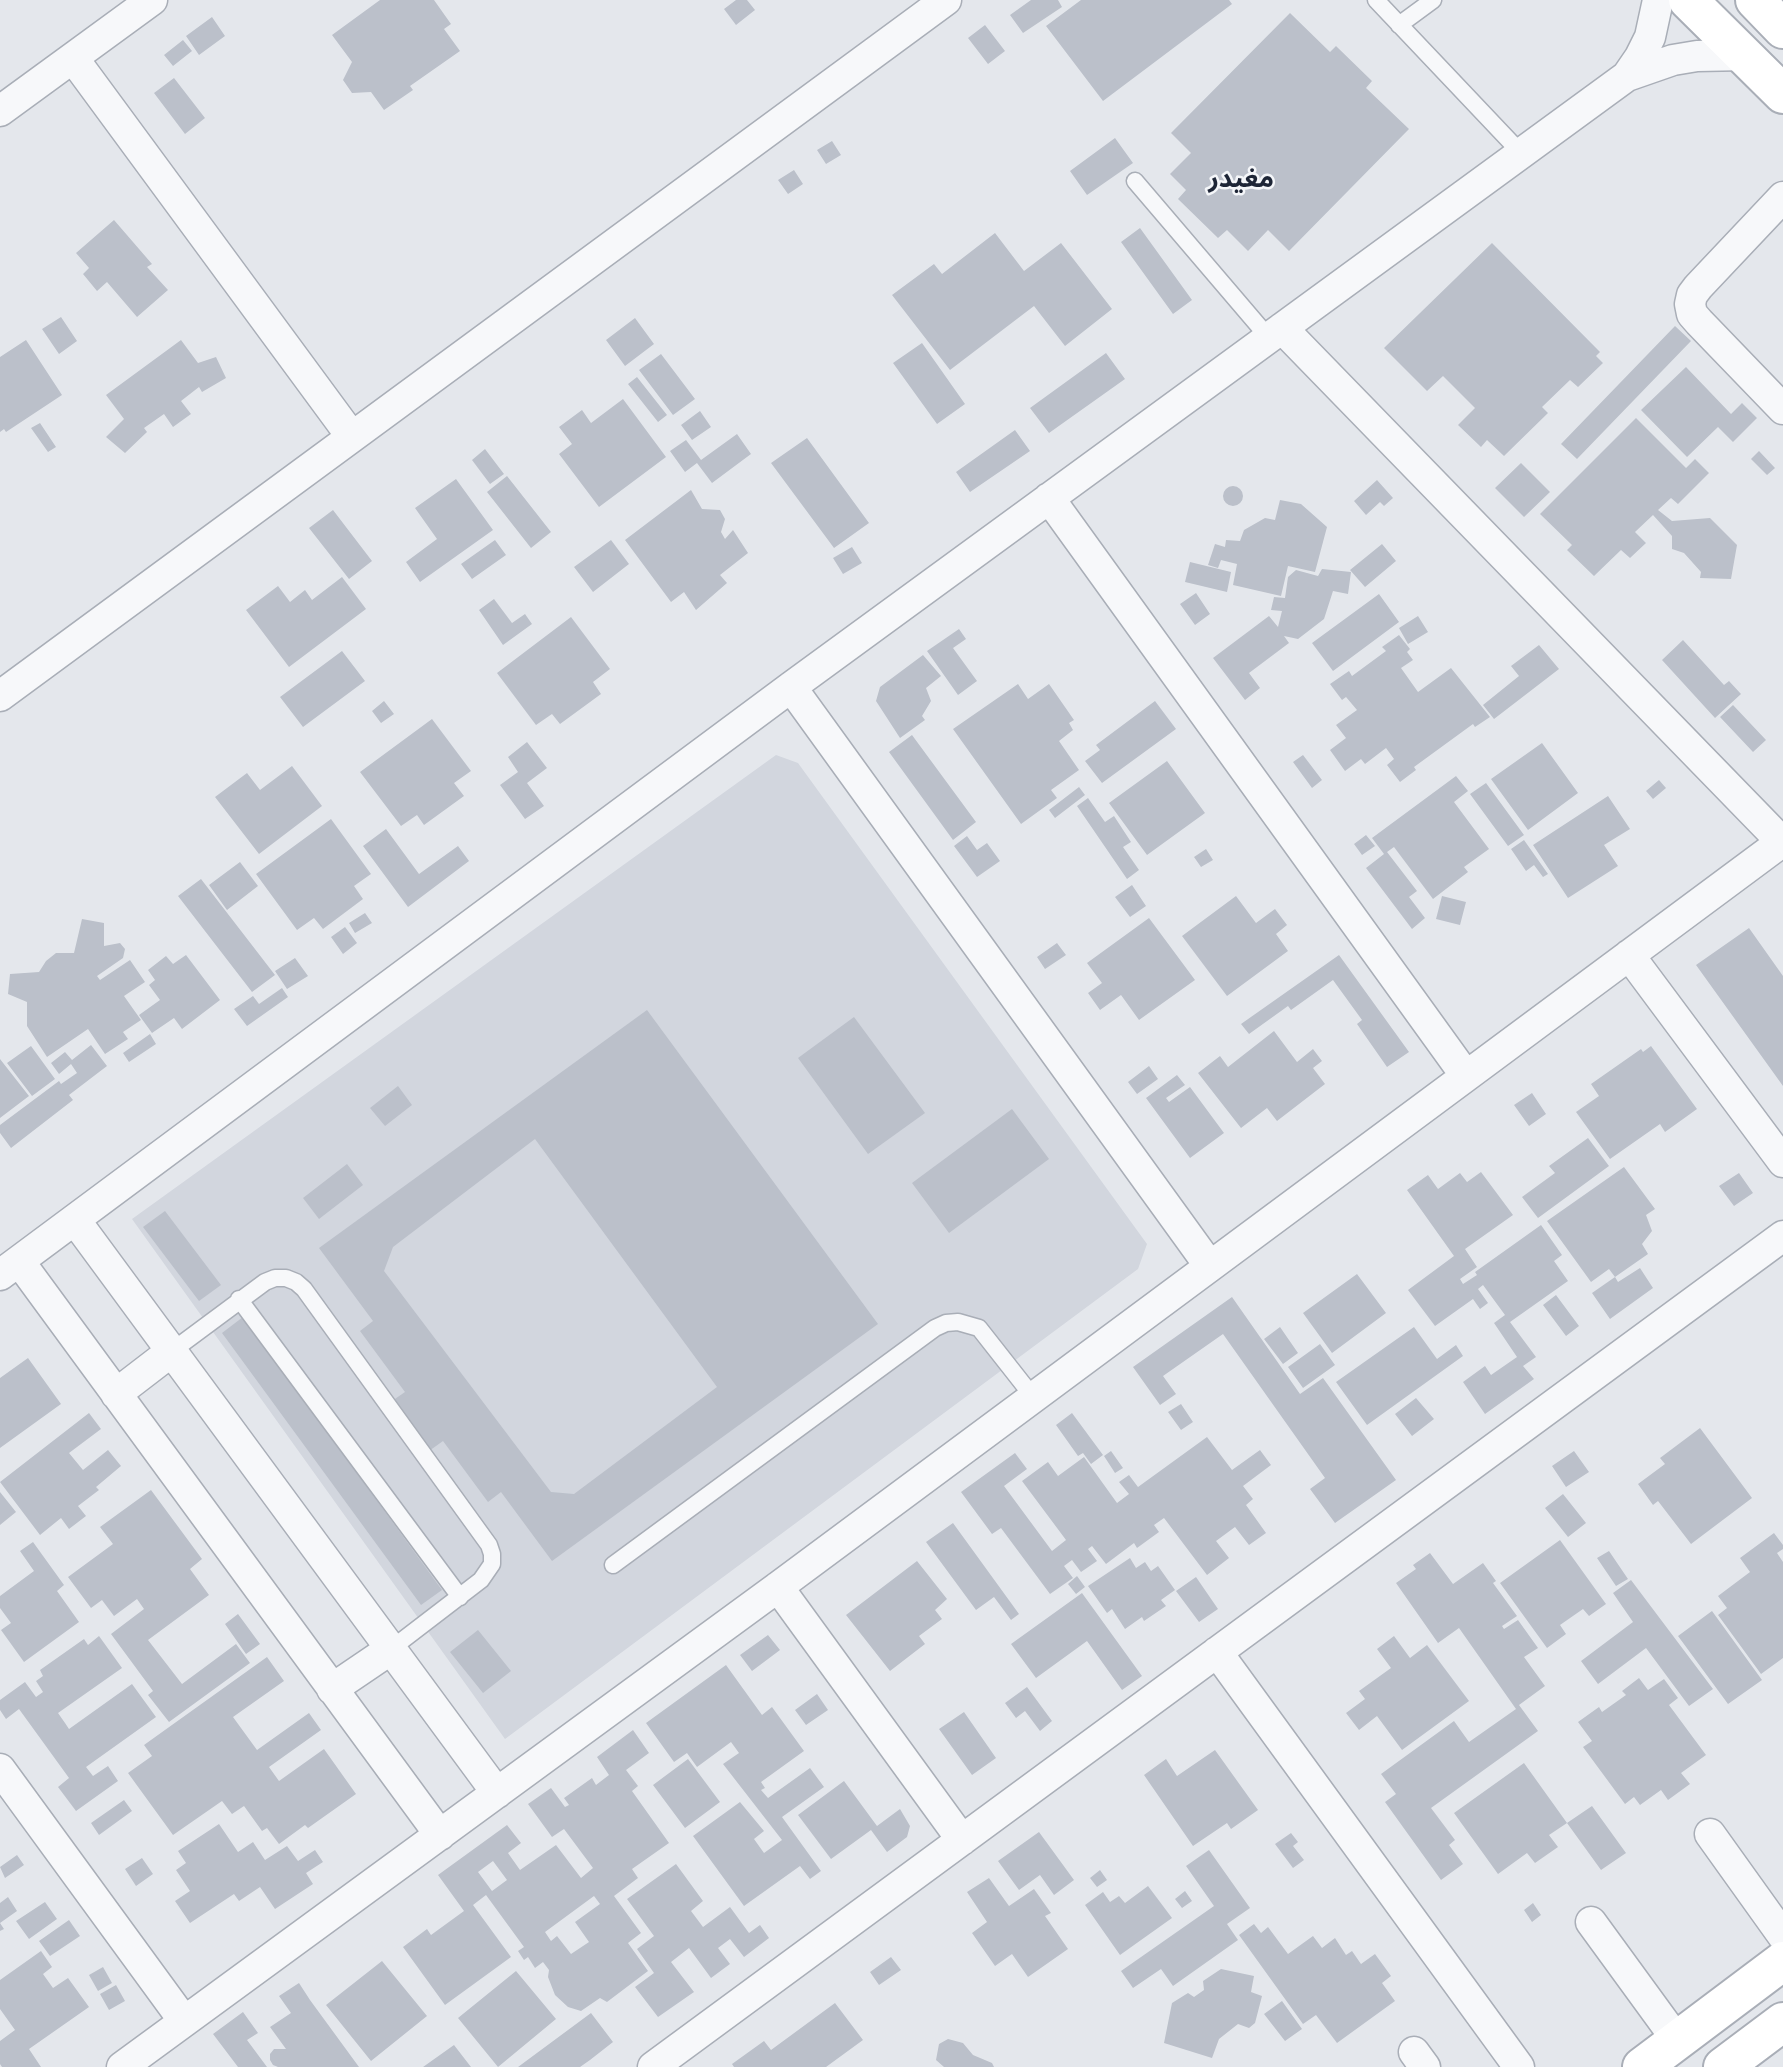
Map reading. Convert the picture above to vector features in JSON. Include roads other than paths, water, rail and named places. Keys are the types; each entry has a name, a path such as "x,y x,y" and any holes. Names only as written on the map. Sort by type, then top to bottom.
{"main road":[{"path":"1688,0 1783,93"},
{"path":"1642,2067 1783,1961"},
{"path":"1723,2067 1783,2022"}],"street":[{"path":"0,111 152,0"},
{"path":"0,696 946,0"},
{"path":"1627,76 1650,37 1658,0"},
{"path":"440,1835 116,1394 10,1268 791,687 1627,76 1650,66 1697,56 1746,55"},
{"path":"73,58 352,437"},
{"path":"1783,198 1698,287 1690,304 1692,314 1783,409"},
{"path":"122,2067 778,1587 1782,842 1275,333"},
{"path":"1049,498 1466,1076"},
{"path":"791,687 1209,1265"},
{"path":"1629,955 1783,1162"},
{"path":"75,1220 497,1793"},
{"path":"653,2067 1783,1236"},
{"path":"116,1394 172,1351"},
{"path":"778,1587 962,1840"},
{"path":"332,1689 391,1648"},
{"path":"1217,1652 1519,2067"},
{"path":"0,1769 184,2021"},
{"path":"1710,1834 1783,1936"},
{"path":"1591,1922 1677,2040"}],"lane":[{"path":"1376,0 1521,153"},
{"path":"1399,25 1433,0"},
{"path":"1135,181 1275,333"},
{"path":"172,1351 265,1282 286,1278 304,1289 489,1545 492,1554 488,1573 391,1648"},
{"path":"239,1299 460,1597"},
{"path":"613,1565 935,1328 946,1323 958,1322 979,1328 1034,1398"}],"district":[{"name":"مغيدر","path":"1241,180"}]}
